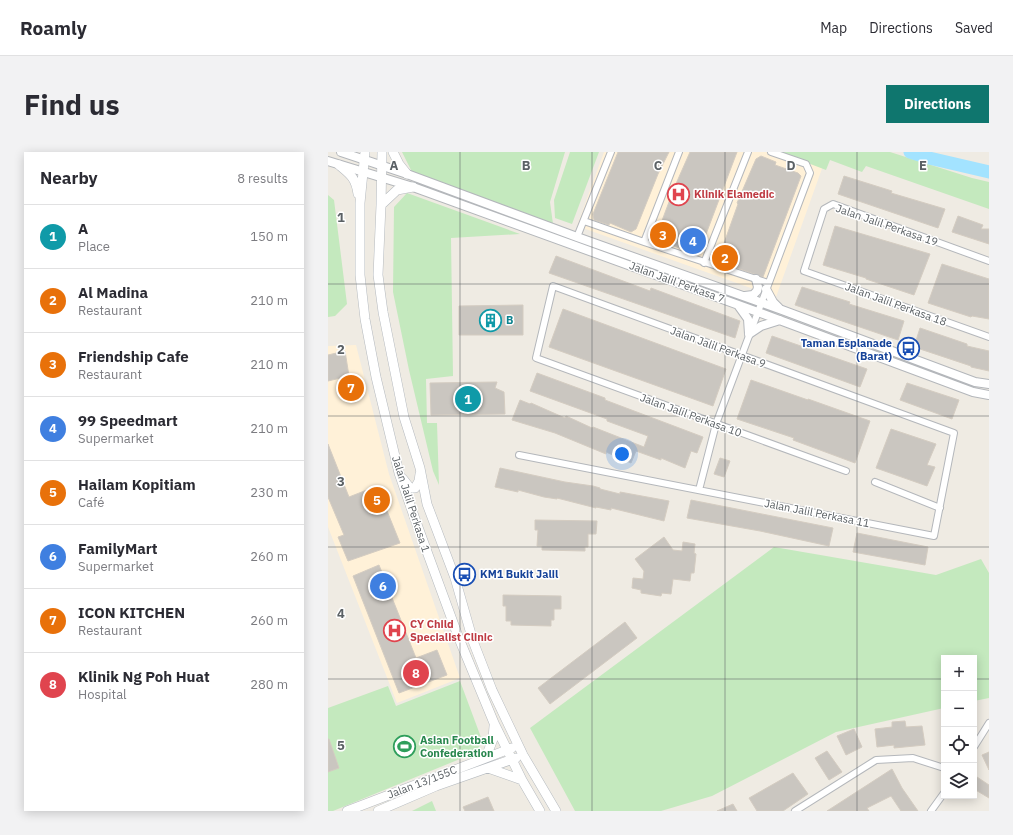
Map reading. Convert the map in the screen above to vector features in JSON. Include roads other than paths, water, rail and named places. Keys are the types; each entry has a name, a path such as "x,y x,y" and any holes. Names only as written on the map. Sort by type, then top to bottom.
{"main road":[{"name":"Jalan Jalil Perkasa 1","path":"382,152 382,205 378,275 383,312 404,417 420,468 428,504 454,578 473,641 492,690 518,745 556,811"},
{"path":"393,152 399,164 407,174"},
{"name":"Jalan Jalil Perkasa 1","path":"365,156 360,203 360,275 376,377 399,473 458,636 494,723 511,760 540,811"},
{"path":"339,165 353,176 357,184 360,203"},
{"path":"382,205 398,190 413,187"},
{"path":"399,473 410,488 415,488 419,481 420,468"},
{"path":"486,757 493,739 494,723"},
{"name":"Jalan 13/155C","path":"347,811 518,745"},
{"name":"Jalan 13/155C","path":"378,811 410,797 523,755"},
{"path":"488,768 522,780"},
{"path":"397,791 410,797 412,785"}],"street":[{"name":"Jalan Jalil Perkasa 7","path":"342,152 365,156 382,165 577,237 761,302 976,382 989,384"},
{"path":"577,237 611,152"},
{"path":"644,242 679,152"},
{"path":"704,262 748,152"},
{"path":"699,490 716,424 810,172 806,164 771,152"},
{"name":"Jalan Jalil Perkasa 7","path":"328,161 413,187 738,304 966,389 989,395"},
{"name":"Jalan Jalil Perkasa 19","path":"804,271 824,209 833,204 989,261"},
{"path":"584,220 756,280 767,286 775,304 782,310"},
{"name":"Jalan Jalil Perkasa 18","path":"804,271 989,337"},
{"path":"744,297 753,295 757,291 758,287 756,280"},
{"name":"Jalan Jalil Perkasa 9","path":"536,358 553,286 954,433 940,508"},
{"path":"738,304 748,319 750,334"},
{"path":"750,334 762,326 780,320"},
{"name":"Jalan Jalil Perkasa 10","path":"536,358 846,471"},
{"name":"Jalan Jalil Perkasa 11","path":"518,455 934,536 940,508"},
{"path":"875,482 940,508"},
{"path":"977,742 989,723"},
{"path":"795,811 876,760 912,758 941,767"},
{"path":"931,811 941,797"}],"waterway":[{"path":"910,152 989,172"}],"place":[{"name":"Klinik Elamedic","path":"678,194"},
{"name":"Friendship Cafe","path":"663,235"},
{"name":"99 Speedmart","path":"693,241"},
{"name":"Al Madina","path":"725,258"},
{"name":"B","path":"491,320"},
{"name":"Taman Esplanade (Barat)","path":"908,349"},
{"name":"ICON KITCHEN","path":"351,388"},
{"name":"A","path":"468,399"},
{"name":"Hailam Kopitiam","path":"377,500"},
{"name":"KM1 Bukit Jalil","path":"465,574"},
{"name":"FamilyMart","path":"383,586"},
{"name":"CY Child Specialist Clinic","path":"394,630"},
{"name":"Klinik Ng Poh Huat","path":"416,673"},
{"name":"Asian Football Confederation","path":"404,746"}]}
